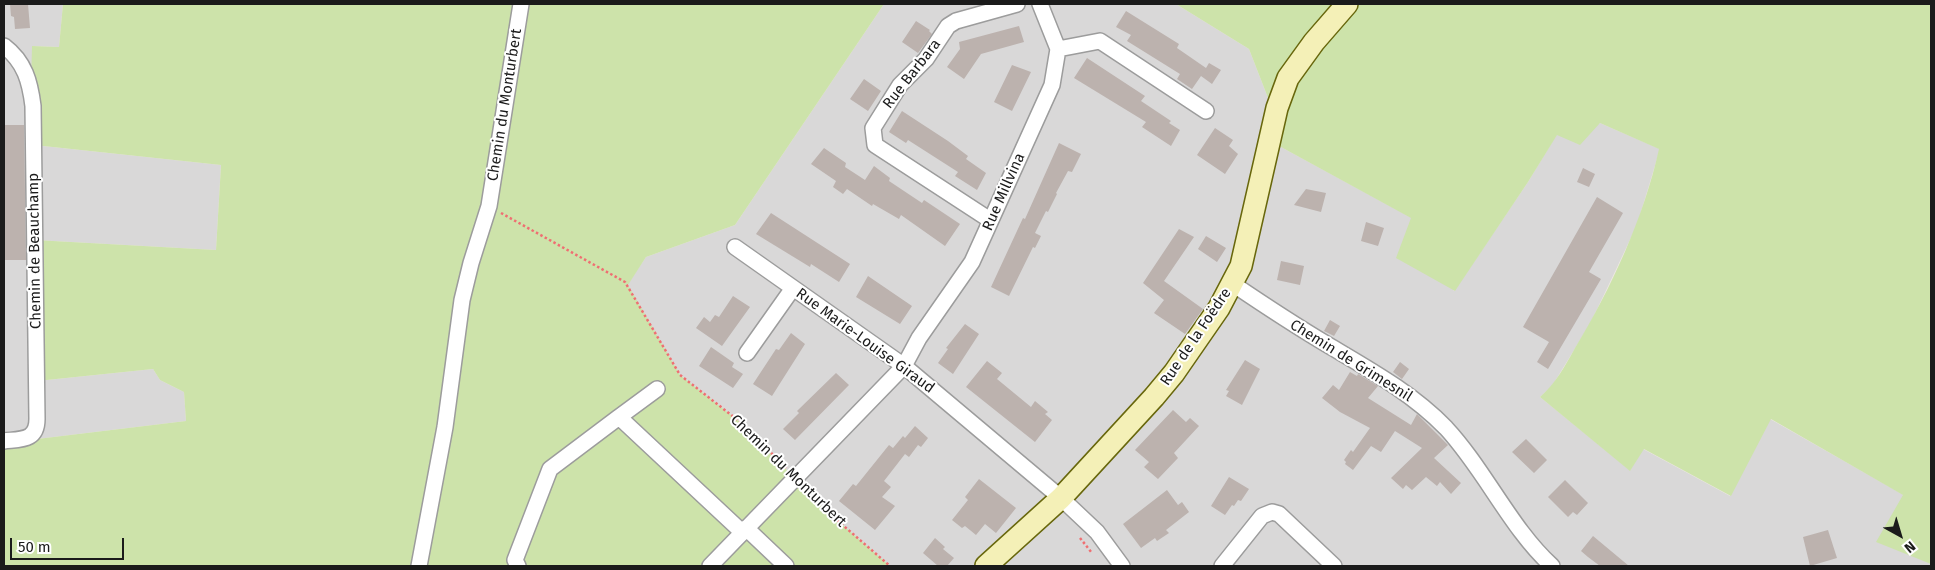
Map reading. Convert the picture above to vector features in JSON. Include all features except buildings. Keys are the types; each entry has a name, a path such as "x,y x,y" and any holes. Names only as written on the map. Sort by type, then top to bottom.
{"street":[{"name":"Chemin du Monturbert","path":"419,566 445,427 462,300 471,263 489,206 521,4"},
{"name":"Rue Barbara","path":"990,220 875,145 873,128 900,85 926,59 948,26 956,21 1017,4"},
{"path":"1040,4 1058,49 1100,41 1206,111"},
{"name":"Rue de la Foëdre","path":"986,566 1061,498 1154,397 1219,308 1232,284 1247,246 1277,108 1288,78 1314,42 1347,4"},
{"name":"Chemin de Beauchamp","path":"4,46 20,62 27,74 31,86 33,106 37,428 33,434 25,438 4,441"},
{"name":"Rue Millvina","path":"710,566 904,366 919,338 972,262 1052,84 1058,49"},
{"name":"Rue Marie-Louise Giraud","path":"735,246 904,366 1061,498 1097,532 1122,566"},
{"name":"Chemin de Grimesnil","path":"1232,284 1273,312 1378,374 1424,407 1447,430 1482,473 1530,542 1552,566"},
{"path":"747,353 793,288"},
{"path":"518,566 515,560 550,469 657,389"},
{"path":"619,416 786,566"},
{"path":"1222,566 1262,516 1272,512 1279,514 1334,566"}],"path":[{"name":"Chemin du Monturbert","path":"489,206 625,282 680,375 744,425 823,508 890,566"},
{"path":"1076,533 1095,556"}],"shaded area":[{"path":"4,4 63,4 59,47 32,46 34,145 221,165 216,250 35,240 37,381 153,369 160,380 184,392 186,421 4,443"},
{"path":"884,4 1176,4 1249,49 1270,103 1270,141 1412,218 1454,291 1528,182 1557,134 1600,123 1660,149 1637,225 1590,324 1552,386 1540,397 1630,470 1643,449 1730,496 1770,419 1904,495 1931,566 890,566 823,508 744,425 680,375 627,285 646,257 735,225"}],"green space":[{"path":"63,4 884,4 735,225 646,257 628,285 680,375 744,425 823,508 890,566 4,566 4,443 186,421 184,392 160,380 153,369 37,381 35,240 216,250 221,165 34,145 31,85 32,46 59,47"},
{"path":"1176,4 1931,4 1931,564 1876,542 1903,495 1771,419 1731,496 1644,449 1630,471 1540,397 1564,368 1601,302 1625,252 1645,200 1659,149 1600,123 1580,145 1557,135 1455,291 1396,258 1411,218 1270,141 1270,103 1249,49"}]}
